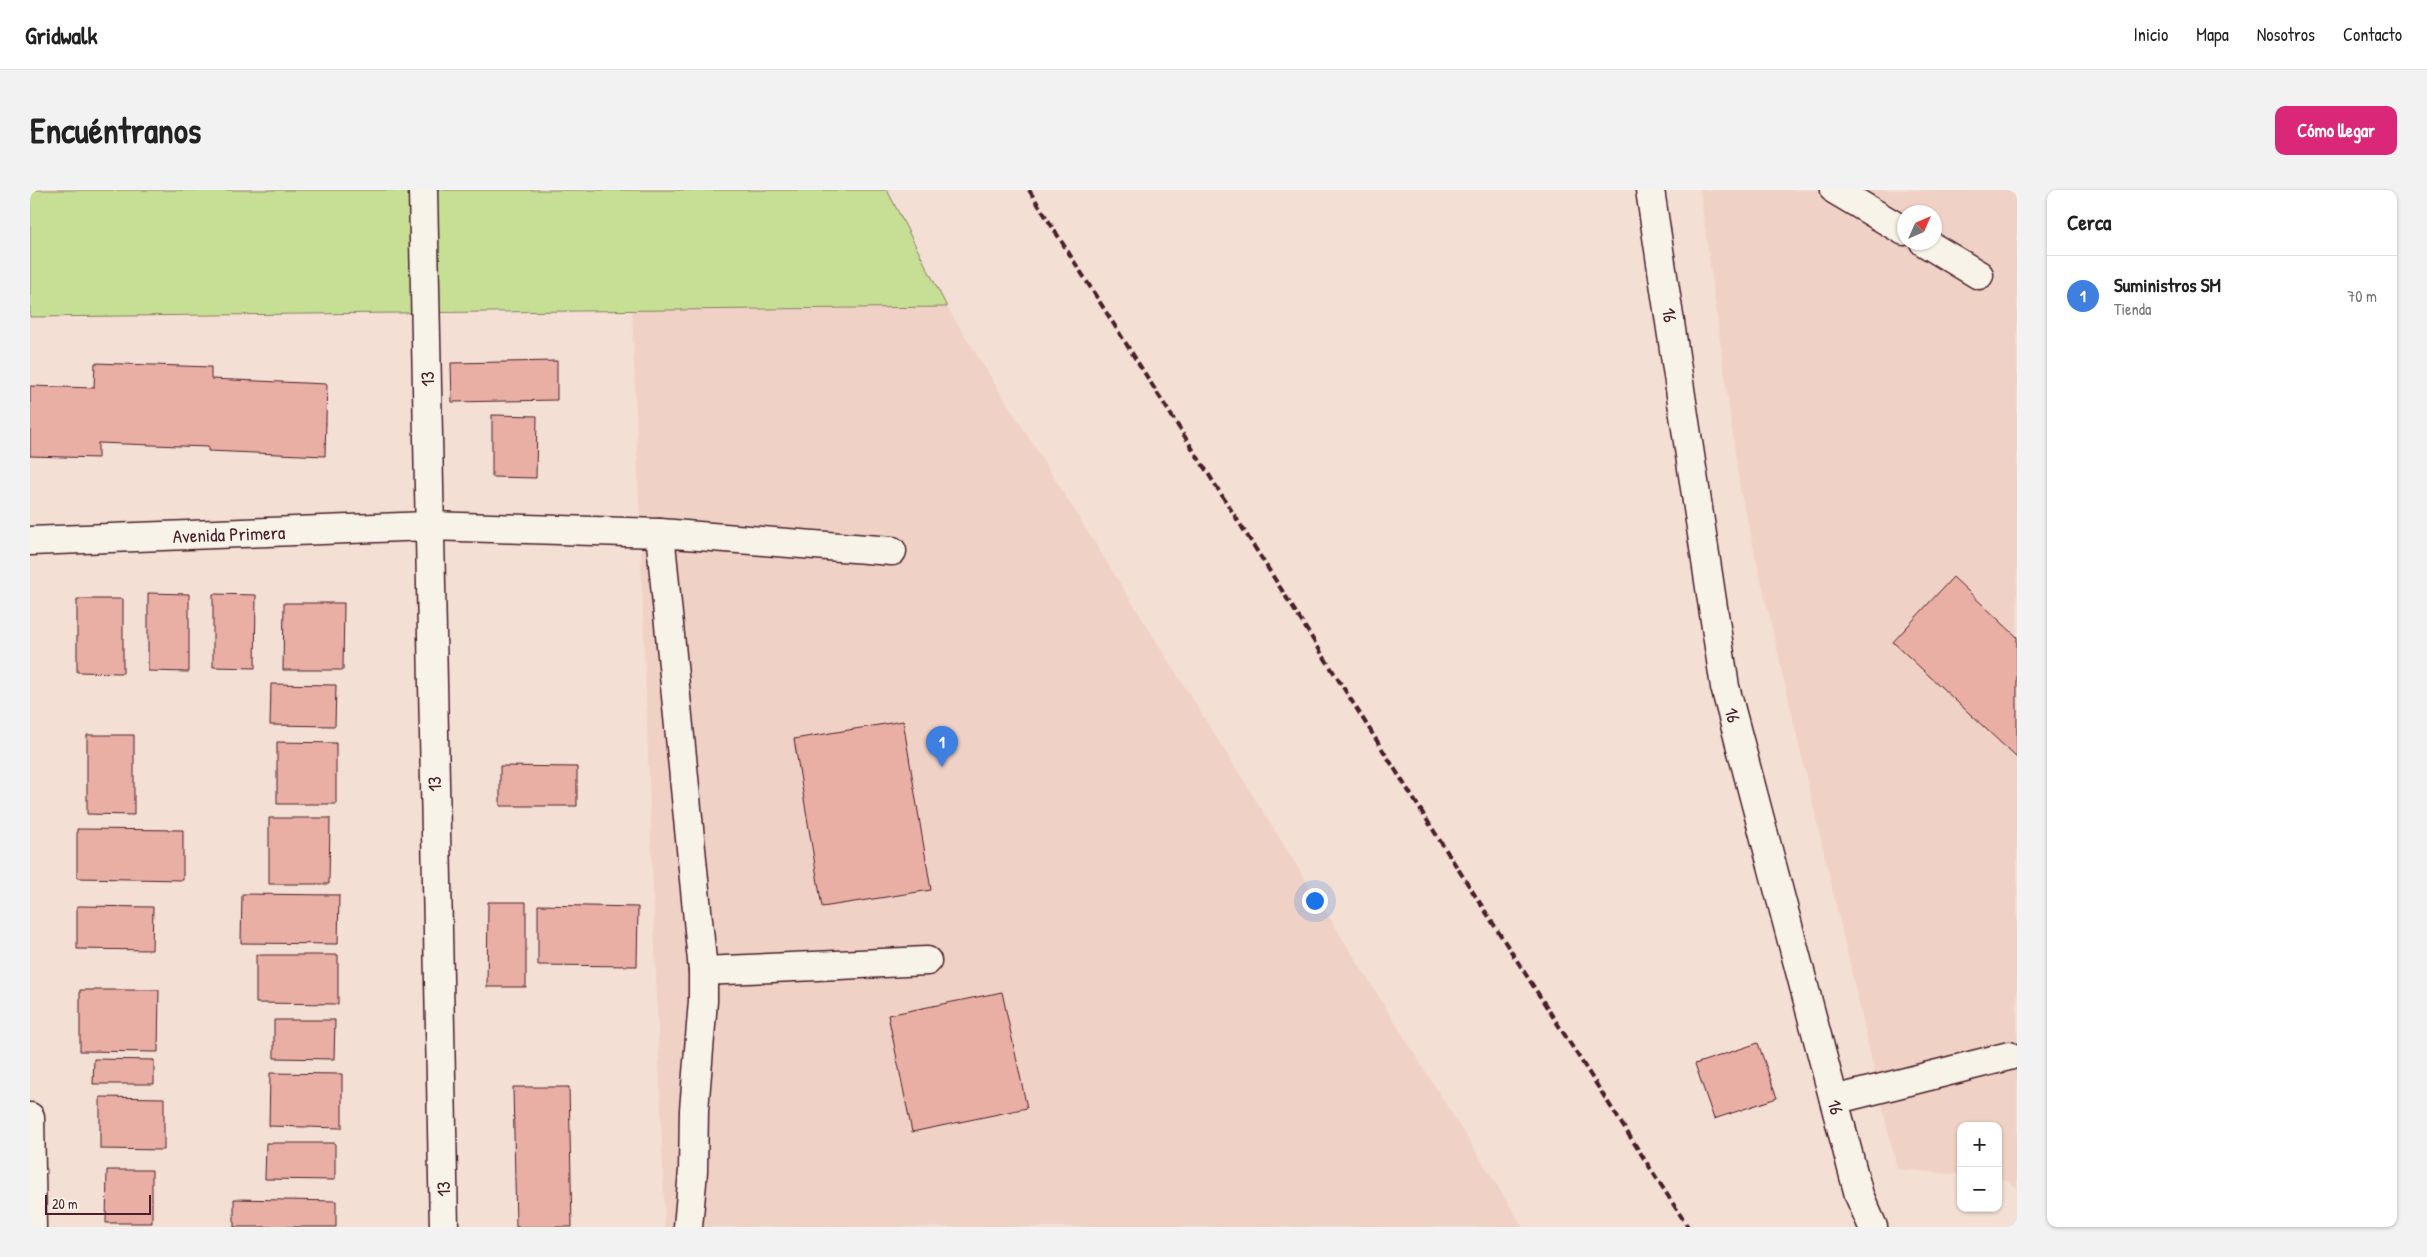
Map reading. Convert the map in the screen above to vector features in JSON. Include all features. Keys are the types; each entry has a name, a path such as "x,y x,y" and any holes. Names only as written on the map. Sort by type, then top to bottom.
{"street":[{"name":"13","path":"423,190 444,1227"},
{"name":"16","path":"1650,190 1725,687 1859,1195 1873,1227"},
{"path":"1835,190 1897,227"},
{"path":"1937,250 1979,275"},
{"name":"Avenida Primera","path":"30,541 429,526 660,533 892,551"},
{"path":"660,533 703,971 703,1001 694,1110 693,1171 688,1227"},
{"path":"703,971 927,961"},
{"path":"1834,1100 2014,1056"},
{"path":"30,1117 32,1227"}],"shaded area":[{"path":"1700,190 2017,190 2017,1188 2006,1180 2002,1180 2002,1122 1957,1122 1957,1175 1897,1169 1740,489"},
{"path":"632,306 947,307 1523,1227 665,1227"}],"green space":[{"path":"30,190 887,190 947,307 30,317"}],"building":[{"path":"557,361 557,400 452,402 451,363"},
{"path":"95,363 211,367 211,379 327,384 325,456 208,451 208,447 98,443 98,458 30,456 30,386 94,388"},
{"path":"492,415 537,416 536,478 492,477"},
{"path":"1953,577 2017,637 2017,758 1893,642"},
{"path":"148,593 189,594 189,672 148,671"},
{"path":"213,594 256,595 255,668 213,667"},
{"path":"77,599 123,599 123,673 77,672"},
{"path":"284,603 344,603 343,670 283,670"},
{"path":"271,684 336,685 335,726 270,725"},
{"path":"903,721 931,890 822,907 794,739"},
{"path":"87,735 134,735 134,815 87,814"},
{"path":"277,742 336,743 336,804 277,804"},
{"path":"500,766 577,767 577,806 500,806"},
{"path":"269,818 330,818 329,884 269,884"},
{"path":"77,829 183,830 183,880 77,878"},
{"path":"242,894 339,895 338,944 241,943"},
{"path":"488,902 526,902 526,987 487,987"},
{"path":"538,905 638,907 637,966 538,965"},
{"path":"77,906 153,907 152,950 77,949"},
{"path":"256,955 338,955 338,1004 256,1003"},
{"path":"80,990 159,990 158,1052 80,1051"},
{"path":"1002,992 1027,1108 912,1132 888,1015"},
{"path":"274,1020 335,1020 334,1059 274,1058"},
{"path":"1758,1043 1777,1098 1714,1119 1695,1064"},
{"path":"94,1059 154,1060 154,1084 93,1084"},
{"path":"270,1073 342,1074 342,1128 269,1126"},
{"path":"513,1087 569,1087 572,1227 516,1227"},
{"path":"100,1097 164,1098 164,1150 100,1149"},
{"path":"266,1143 335,1143 335,1180 265,1179"},
{"path":"107,1170 152,1170 152,1223 106,1223"},
{"path":"234,1199 336,1201 336,1227 234,1227"}],"railway":[{"path":"1029,190 1444,847 1688,1227"}],"place":[{"name":"Suministros SM","path":"942,767"}]}
